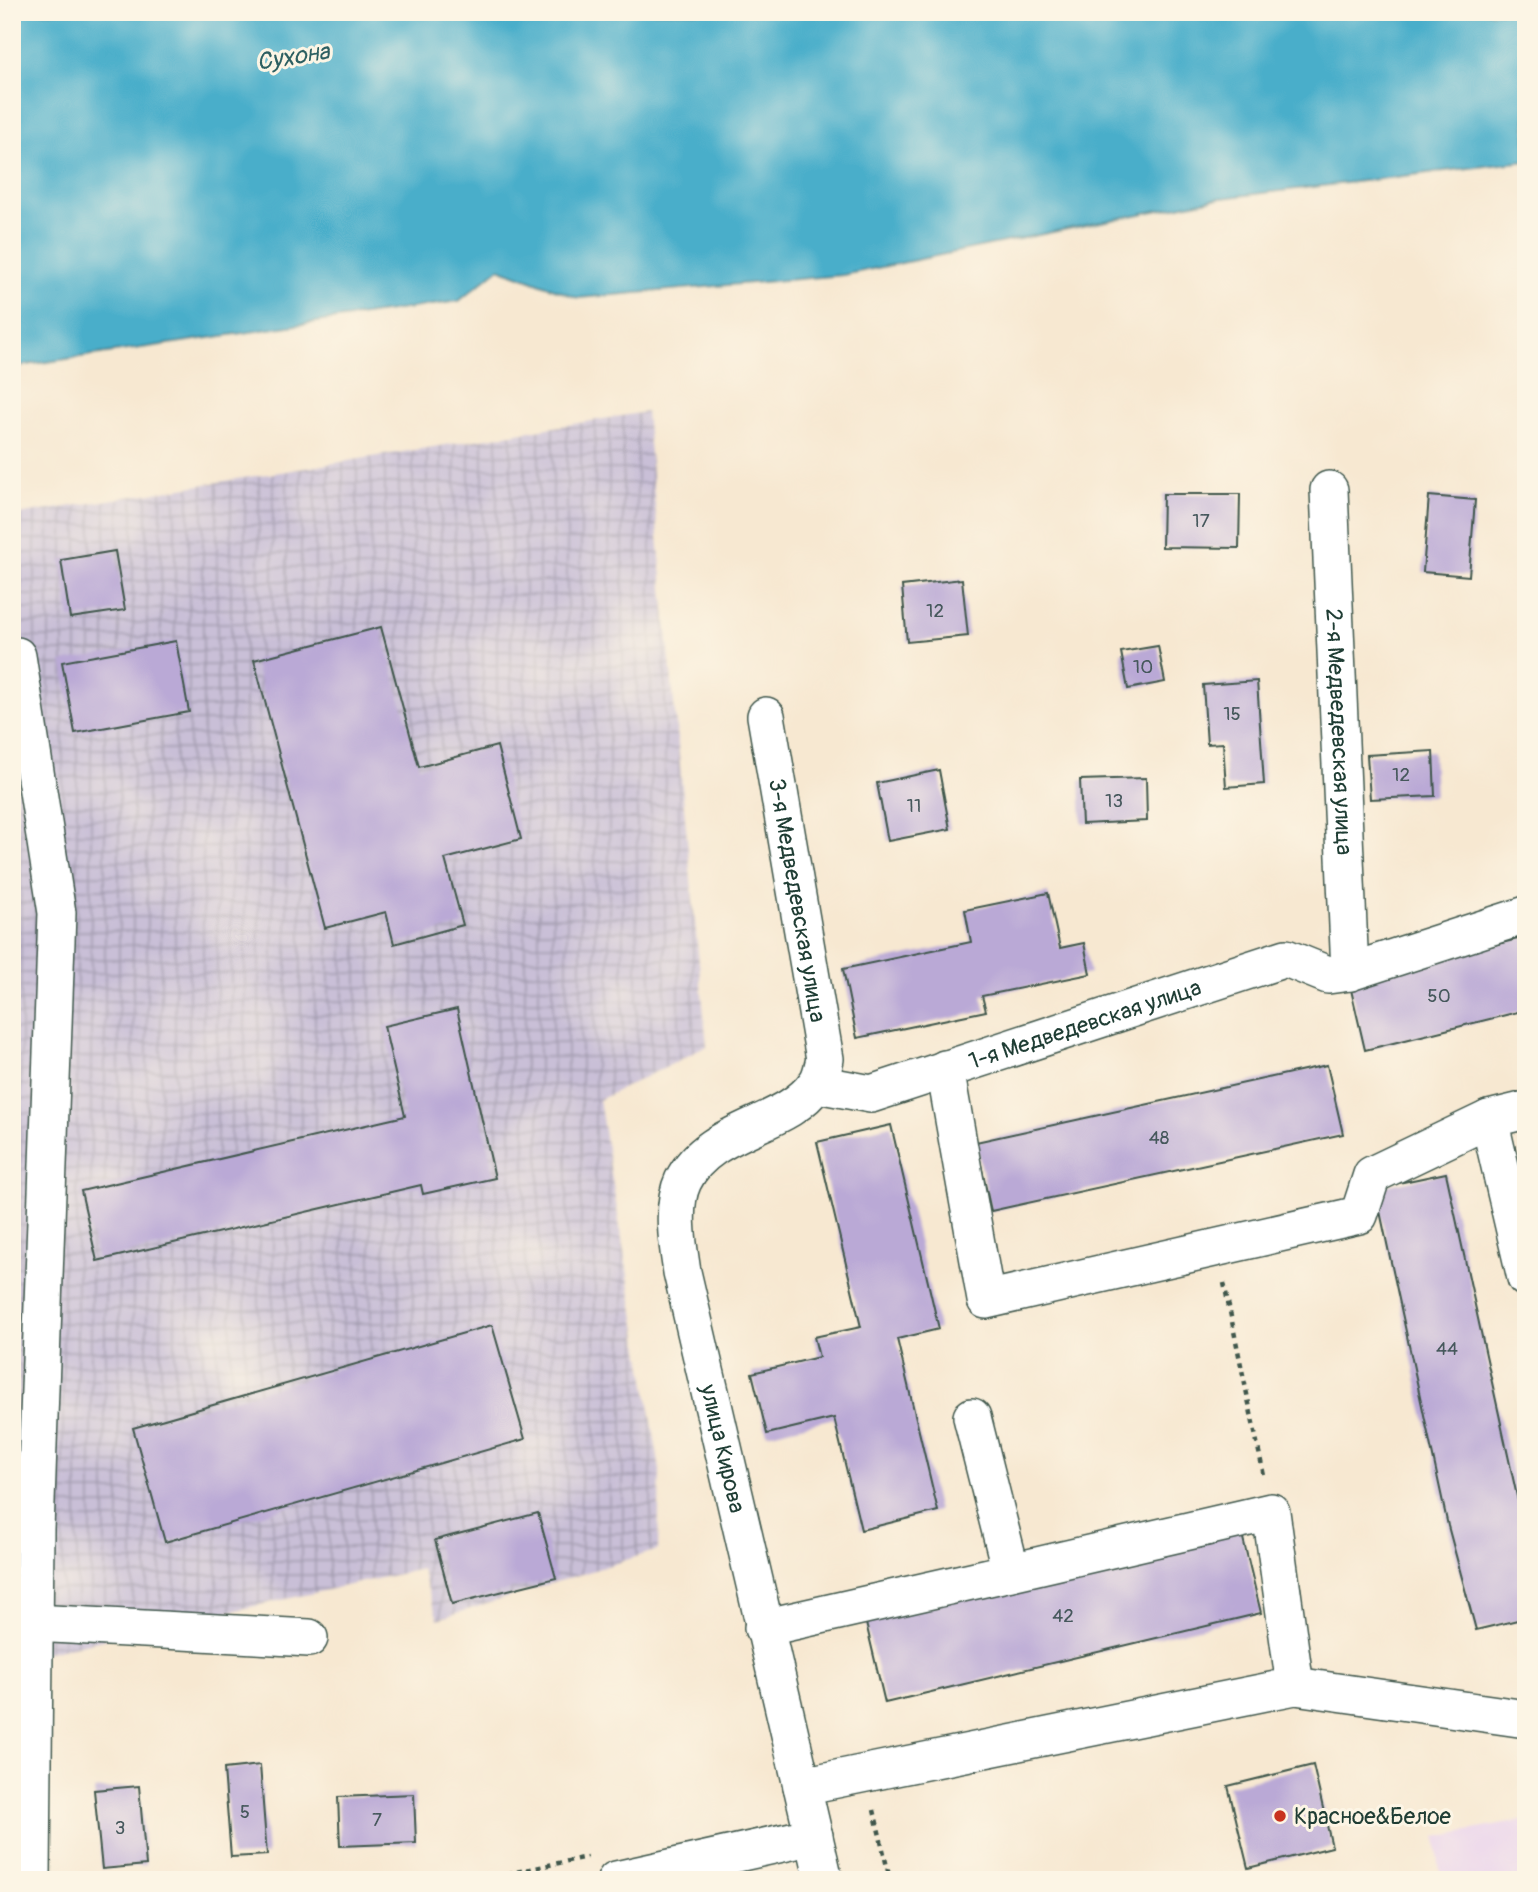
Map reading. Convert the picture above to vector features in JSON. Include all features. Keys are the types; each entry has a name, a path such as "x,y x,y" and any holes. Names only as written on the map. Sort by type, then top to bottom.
{"street":[{"name":"2-я Медведевская улица","path":"1329,490 1350,972"},
{"path":"17,656 57,913 35,1529 32,1880"},
{"name":"3-я Медведевская улица","path":"766,716 825,1059 817,1084"},
{"path":"1350,972 1526,915"},
{"name":"1-я Медведевская улица","path":"817,1084 871,1094 1286,958 1328,975 1350,972"},
{"path":"945,1069 985,1300 1359,1214 1372,1175 1489,1119 1526,1110"},
{"name":"улица Кирова","path":"817,1084 792,1107 737,1132 703,1156 682,1182 675,1219 681,1272 824,1880"},
{"path":"1489,1119 1526,1278"},
{"path":"972,1417 1011,1572"},
{"path":"763,1628 1271,1512 1295,1686"},
{"path":"34,1623 309,1638"},
{"path":"802,1786 1295,1686 1526,1719"},
{"path":"616,1880 814,1836"}],"path":[{"path":"1217,1247 1271,1512"},
{"path":"872,1802 890,1880"}],"shaded area":[{"path":"646,412 707,1046 599,1100 660,1470 658,1550 438,1619 421,1569 12,1660 12,516"},
{"path":"1526,1820 1526,1880 1441,1880 1436,1837"}],"water":[{"name":"Сухона","path":"12,12 1526,12 1526,161 1213,199 843,275 578,298 499,268 459,301 12,367"}],"building":[{"path":"1163,494 1240,494 1239,548 1162,547"},
{"path":"1429,496 1475,500 1469,576 1423,572"},
{"path":"115,551 125,610 70,618 61,560"},
{"path":"962,579 968,636 907,642 902,586"},
{"path":"381,627 419,767 497,746 521,839 445,859 463,925 394,944 386,912 325,928 254,660"},
{"path":"176,641 189,712 75,733 62,662"},
{"path":"1158,646 1165,682 1128,689 1121,652"},
{"path":"1257,681 1264,784 1226,787 1223,743 1207,744 1203,685"},
{"path":"1433,751 1435,796 1370,799 1367,755"},
{"path":"939,770 950,829 888,841 877,783"},
{"path":"1146,778 1147,821 1082,824 1080,780"},
{"path":"12,815 19,834 12,836"},
{"path":"1048,893 1060,948 1084,943 1090,974 982,996 986,1011 857,1038 843,969 971,942 965,910"},
{"path":"1526,937 1526,1010 1365,1050 1349,981"},
{"path":"457,1009 495,1178 423,1194 421,1185 97,1261 81,1191 405,1116 384,1026"},
{"path":"1327,1065 1343,1134 991,1211 976,1142"},
{"path":"891,1125 939,1329 897,1339 938,1511 861,1530 834,1418 767,1434 752,1373 819,1357 814,1337 861,1327 817,1142"},
{"path":"1446,1173 1520,1510 1526,1509 1526,1618 1476,1630 1448,1526 1375,1188"},
{"path":"492,1325 525,1439 165,1542 133,1428"},
{"path":"538,1513 556,1578 452,1604 435,1540"},
{"path":"1241,1530 1261,1613 885,1703 865,1619"},
{"path":"16,1675 23,1718 12,1720 12,1676"},
{"path":"260,1765 267,1855 231,1857 224,1769"},
{"name":"Красное&Белое","path":"1313,1765 1332,1847 1248,1868 1228,1786"},
{"path":"139,1786 146,1865 102,1869 94,1790"},
{"path":"414,1794 416,1843 340,1846 338,1797"}],"place":[{"name":"Красное&Белое","path":"1280,1816"}]}
